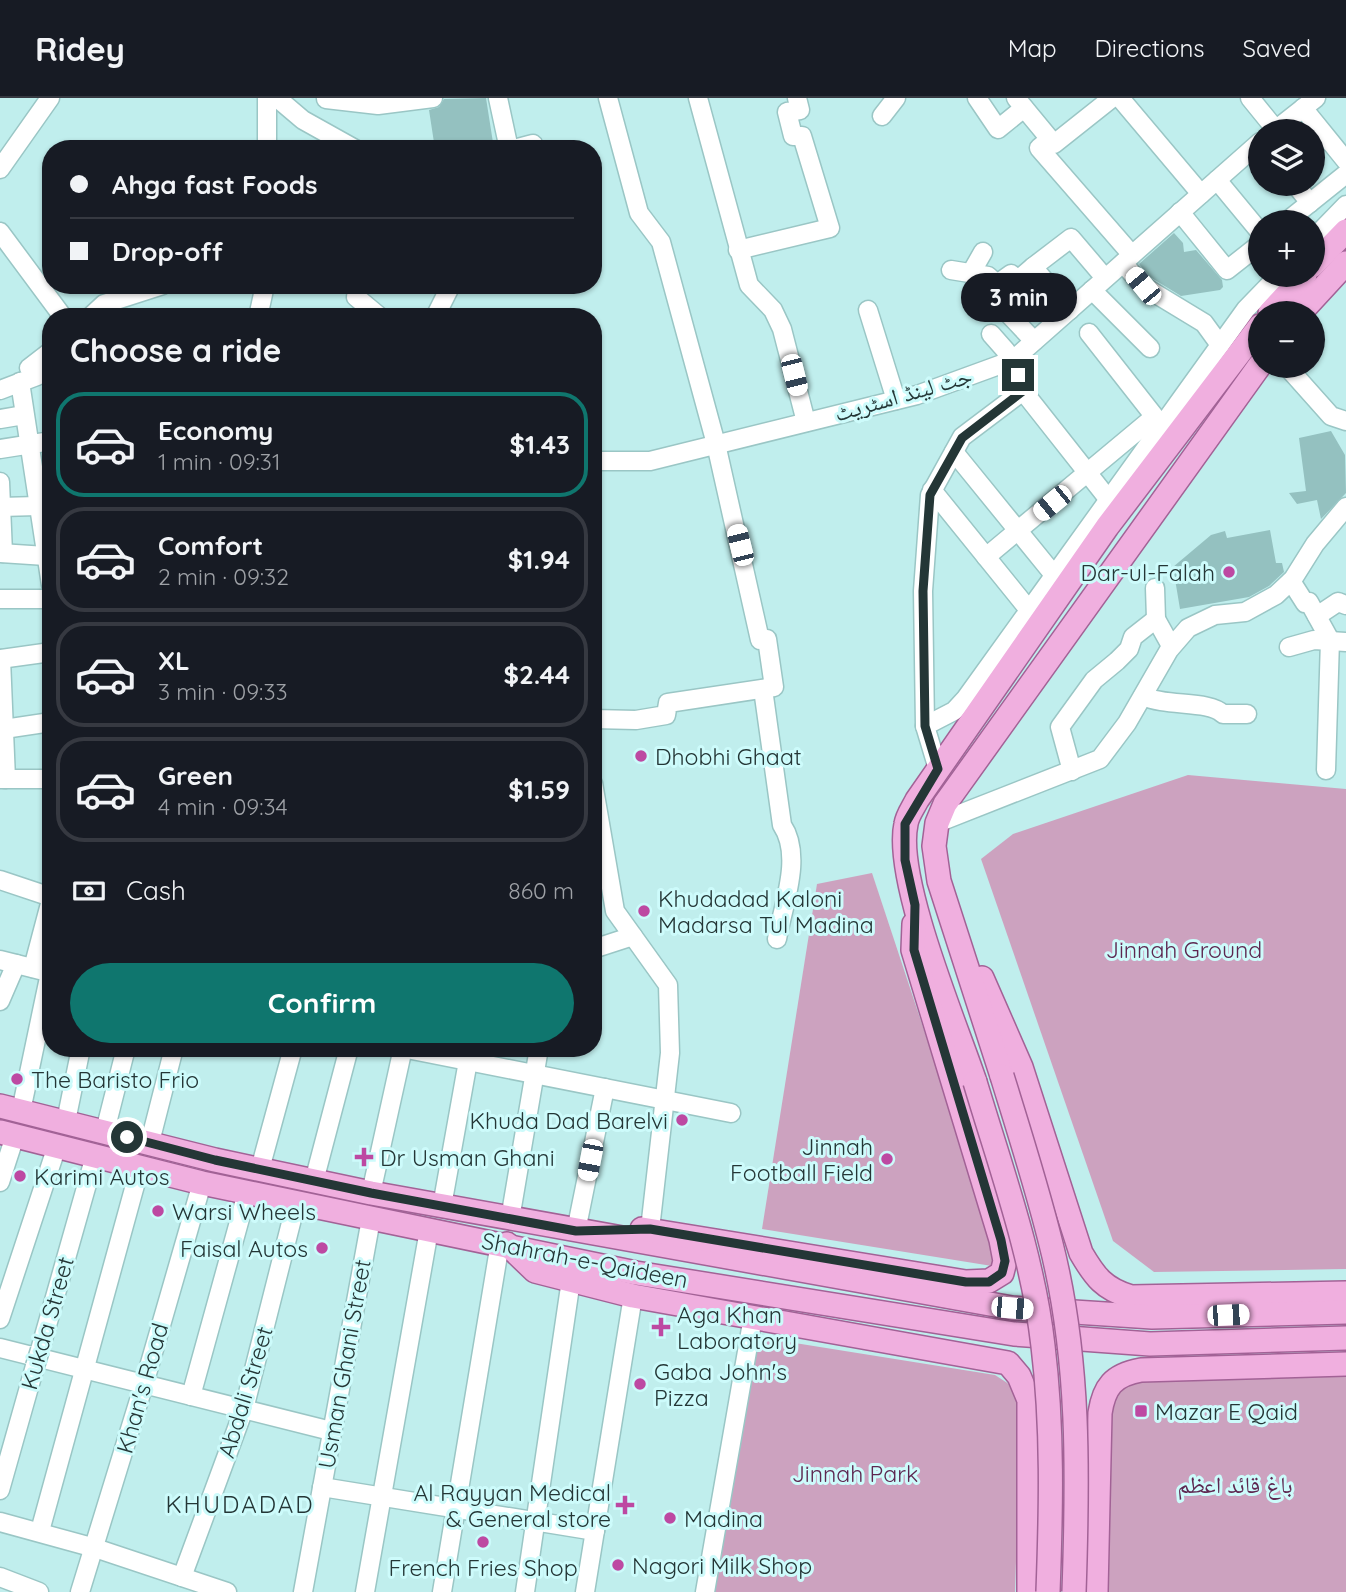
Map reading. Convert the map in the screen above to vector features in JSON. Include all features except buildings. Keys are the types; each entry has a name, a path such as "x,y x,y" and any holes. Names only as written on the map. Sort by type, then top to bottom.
{"main road":[{"path":"1325,252 1346,230"},
{"path":"1311,301 1346,263"},
{"path":"1281,301 1293,287"},
{"path":"1048,1592 1051,1468 1043,1345 1026,1253 975,1082 915,905 905,860 905,824 938,769 1107,527 1248,342"},
{"path":"1074,1592 1077,1423 1068,1335 1052,1245 1002,1076 944,904 934,846 937,823 945,804 1251,378"},
{"path":"944,904 999,1013 1021,1067 1081,1253 1096,1280 1111,1292 1131,1297 1346,1293"},
{"path":"576,1231 650,1229 966,1282 989,1282 1002,1273 1005,1261 1001,1240 914,950 915,905"},
{"name":"Shahrah-e-Qaideen","path":"10,1108 371,1193 1012,1308 1152,1317 1346,1312"},
{"name":"Shahrah-e-Qaideen","path":"5,1135 247,1193 636,1273 1014,1334 1096,1342 1164,1344 1346,1338"},
{"path":"503,1244 535,1271 633,1296 1008,1363 1019,1376 1029,1400 1029,1592"},
{"path":"1096,1592 1100,1413 1103,1393 1114,1378 1141,1370 1346,1364"}],"street":[{"path":"0,169 50,98"},
{"path":"267,98 267,140"},
{"path":"277,98 303,120 335,140"},
{"path":"326,99 354,104 433,98"},
{"path":"498,98 509,140"},
{"path":"608,98 639,213 661,242 716,444 760,640 767,639 782,825 789,836 792,862 777,939"},
{"path":"698,98 749,285 773,310 782,329 806,422"},
{"path":"738,250 830,228 802,135 793,136 788,112 800,110 797,98"},
{"path":"882,116 896,98"},
{"path":"977,98 998,129 1020,103 1054,144 1110,99 1201,194"},
{"path":"1250,98 1266,119"},
{"path":"1289,119 1310,103 1346,161"},
{"path":"1050,139 1039,148 1127,259 1143,286 1204,323 1220,345"},
{"name":"جٹ لینڈ اسٹریٹ","path":"602,461 650,461 896,400 1011,361 1248,153"},
{"path":"1301,210 1346,174"},
{"path":"1217,180 1248,217"},
{"path":"1304,196 1310,203"},
{"path":"1325,227 1346,205"},
{"path":"1180,212 1227,270 1248,253"},
{"path":"0,232 42,289"},
{"path":"951,270 988,276 997,284 1011,274 1018,280 1071,237 1099,284 1150,348"},
{"path":"971,273 983,252"},
{"path":"1033,267 1070,310"},
{"path":"925,726 954,711 1109,500 1158,421 1246,309 1267,287"},
{"path":"100,308 131,294"},
{"path":"356,294 356,297 369,308"},
{"path":"1004,309 1034,341"},
{"path":"868,310 896,400"},
{"path":"1089,333 1158,421"},
{"path":"991,334 1006,351 1023,391 1109,500"},
{"path":"0,390 37,376 29,368 42,358"},
{"path":"1297,378 1331,415 1346,421"},
{"path":"20,382 42,530"},
{"path":"938,769 925,726 923,591 932,491 962,438 1023,391"},
{"path":"0,419 24,415"},
{"path":"986,557 1158,421"},
{"path":"0,449 42,443"},
{"path":"954,452 1054,575"},
{"path":"0,482 1,553 42,555"},
{"path":"932,491 1029,610"},
{"path":"1,508 38,506"},
{"path":"937,823 1100,759 1127,723 1171,646 1188,628 1215,615 1245,612 1276,595 1291,581 1315,544 1346,507"},
{"path":"1291,581 1305,603 1309,601 1317,616 1338,641 1327,727 1326,770"},
{"path":"1155,588 1156,619 1171,646"},
{"path":"0,599 42,599"},
{"path":"1317,616 1338,602 1346,605"},
{"path":"1072,771 1060,727 1094,680 1117,661 1129,649 1133,638 1156,619"},
{"path":"1289,647 1314,640 1338,641"},
{"path":"42,653 0,659 4,729 3,779 42,779"},
{"path":"602,719 636,720 666,715 668,703 769,688"},
{"path":"1143,696 1165,704 1206,706 1217,708 1223,714 1247,714"},
{"path":"4,729 42,723"},
{"path":"1327,727 1346,730"},
{"path":"602,853 615,911 668,985 670,1053 650,1229"},
{"path":"0,880 42,896"},
{"path":"10,1108 30,968 42,929"},
{"path":"602,946 633,936"},
{"path":"0,1001 30,968"},
{"path":"66,1121 79,1057"},
{"path":"105,1131 125,1057"},
{"path":"150,1142 172,1057"},
{"path":"260,1169 291,1057"},
{"path":"314,1181 347,1057"},
{"path":"371,1193 401,1057"},
{"path":"448,1057 731,1113"},
{"path":"510,1219 538,1057"},
{"path":"442,1206 468,1061"},
{"path":"576,1231 605,1088"},
{"path":"0,1182 5,1135"},
{"path":"0,1319 57,1146"},
{"name":"Kukda Street","path":"0,1490 95,1156"},
{"path":"40,1531 140,1167"},
{"name":"Khan's Road","path":"80,1592 202,1183"},
{"path":"191,1396 247,1193"},
{"name":"Abdali Street","path":"182,1577 244,1409 296,1203"},
{"name":"Usman Ghani Street","path":"303,1592 371,1219"},
{"path":"365,1592 429,1230"},
{"path":"442,1592 503,1244"},
{"path":"525,1592 571,1280"},
{"path":"585,1592 633,1296"},
{"path":"705,1592 753,1317"},
{"path":"0,1348 331,1431"},
{"path":"321,1487 595,1531"},
{"path":"0,1522 40,1531 227,1592"},
{"path":"0,1577 39,1592"}],"green space":[{"name":"Jinnah Ground","path":"1188,775 1346,789 1346,1269 1154,1272 1113,1241 981,859 1013,834"},
{"path":"872,873 995,1245 992,1266 762,1229 817,884"},
{"name":"Jinnah Park","path":"757,1337 995,1375 1012,1386 1021,1407 1015,1592 714,1592"},
{"name":"باغ قائد اعظم","path":"1346,1373 1346,1592 1105,1592 1109,1422 1119,1392 1136,1380"}],"place":[{"name":"Dar-ul-Falah","path":"1229,572"},
{"name":"Dhobhi Ghaat","path":"641,756"},
{"name":"Khudadad Kaloni Madarsa Tul Madina","path":"644,911"},
{"name":"The Baristo Frio","path":"17,1079"},
{"name":"Khuda Dad Barelvi","path":"682,1120"},
{"name":"Dr Usman Ghani","path":"364,1157"},
{"name":"Jinnah Football Field","path":"887,1159"},
{"name":"Karimi Autos","path":"20,1176"},
{"name":"Warsi Wheels","path":"158,1211"},
{"name":"Faisal Autos","path":"322,1248"},
{"name":"Aga Khan Laboratory","path":"661,1327"},
{"name":"Gaba John's Pizza","path":"640,1384"},
{"name":"Mazar E Qaid","path":"1141,1411"},
{"name":"Al Rayyan Medical & General store","path":"625,1505"},
{"name":"Madina","path":"670,1518"},
{"name":"French Fries Shop","path":"483,1542"},
{"name":"Nagori Milk Shop","path":"618,1565"}],"district":[{"name":"KHUDADAD","path":"240,1504"}],"route":[{"path":"127,1137 215,1160 371,1193 576,1231 650,1229 966,1282 989,1282 1002,1273 1005,1261 1001,1240 914,950 915,905 905,860 905,824 938,769 925,726 923,591 930,495 962,438 1023,391 1018,375"}]}
